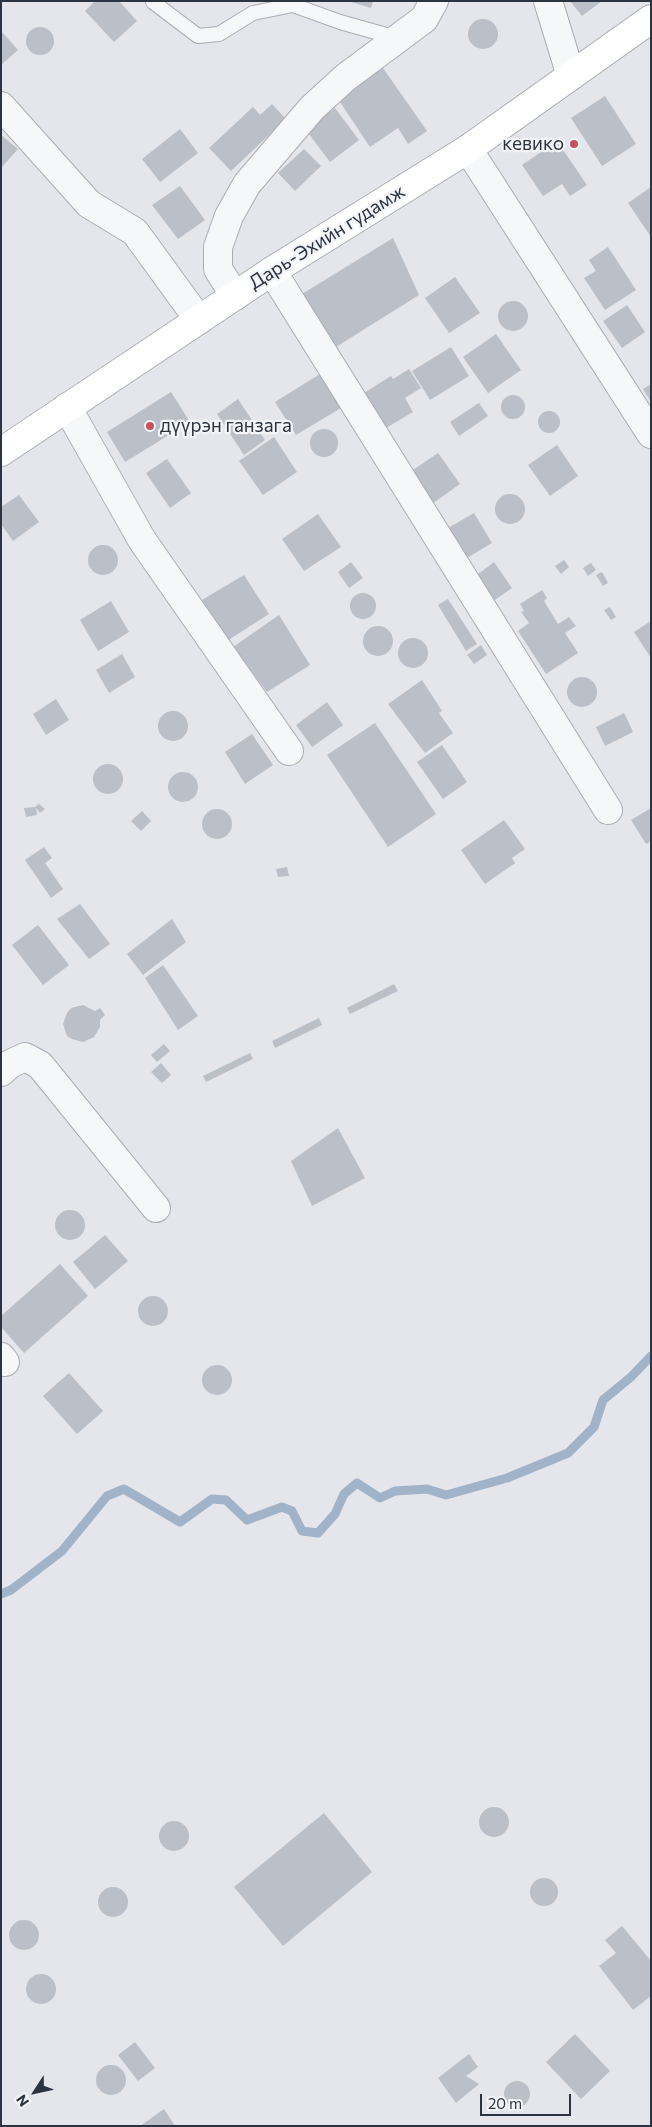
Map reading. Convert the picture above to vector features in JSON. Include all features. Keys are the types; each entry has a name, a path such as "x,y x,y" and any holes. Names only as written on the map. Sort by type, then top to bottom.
{"main road":[{"name":"Дарь-Эхийн гудамж","path":"1,452 272,271 468,149 651,19"}],"street":[{"path":"234,296 218,269 218,247 229,216 247,184 312,108 346,76 424,19 434,1"},
{"path":"548,1 571,76"},
{"path":"1,106 89,204 135,232 199,320"},
{"path":"468,149 651,434"},
{"path":"272,271 608,810"},
{"path":"67,407 142,540 289,751"},
{"path":"1,1072 10,1064 25,1058 40,1065 156,1208"}],"lane":[{"path":"153,2 198,36 219,34 253,13 293,5 340,22 397,38"}],"building":[{"path":"95,1 119,1 137,21 114,42 85,11"},
{"path":"348,1 373,1 371,8"},
{"path":"570,1 602,1 582,16"},
{"path":"483,19 494,23 498,34 494,45 483,49 472,45 468,34 472,23"},
{"path":"40,27 50,31 54,41 50,51 40,55 30,51 26,41 30,31"},
{"path":"1,31 18,50 1,65"},
{"path":"383,68 427,131 408,144 398,128 370,147 338,99"},
{"path":"605,96 636,144 602,166 571,118"},
{"path":"272,104 286,119 231,171 209,148 253,107 260,115"},
{"path":"335,108 359,140 330,162 306,130"},
{"path":"180,129 198,153 160,182 142,159"},
{"path":"1,135 18,149 1,168"},
{"path":"557,141 587,185 570,196 562,184 543,196 522,165"},
{"path":"304,149 321,166 295,191 278,173"},
{"path":"180,186 205,220 178,239 152,205"},
{"path":"651,187 651,237 628,203"},
{"path":"393,238 419,295 336,347 302,294"},
{"path":"608,247 636,290 605,310 584,278 596,271 589,260"},
{"path":"455,277 480,313 449,333 425,298"},
{"path":"513,301 524,305 528,316 524,327 513,331 502,327 498,316 502,305"},
{"path":"627,305 645,332 622,348 603,321"},
{"path":"496,334 521,370 488,393 463,357"},
{"path":"451,347 469,376 430,400 412,371"},
{"path":"409,369 421,388 405,398 413,412 386,428 364,393 391,376 393,379"},
{"path":"320,374 341,408 296,435 275,402"},
{"path":"651,384 651,402 643,389"},
{"path":"171,392 190,422 125,462 107,432"},
{"path":"513,395 521,399 525,407 521,415 513,419 505,415 501,407 505,399"},
{"path":"238,399 265,440 244,455 217,414"},
{"path":"479,403 488,416 459,436 450,422"},
{"path":"549,411 557,414 560,422 557,430 549,433 541,430 538,422 541,414"},
{"path":"324,429 334,433 338,443 334,453 324,457 314,453 310,443 314,433"},
{"path":"274,437 297,472 263,495 239,461"},
{"path":"557,445 578,476 550,496 528,465"},
{"path":"438,453 460,484 432,504 410,472"},
{"path":"167,459 191,493 170,508 146,473"},
{"path":"510,494 521,498 525,509 521,520 510,524 499,520 495,509 499,498"},
{"path":"19,495 39,522 13,541 1,524 1,507"},
{"path":"474,513 492,543 467,558 448,528"},
{"path":"318,514 341,547 304,571 282,539"},
{"path":"103,545 114,549 118,560 114,571 103,575 92,571 88,560 92,549"},
{"path":"564,560 569,567 561,574 555,566"},
{"path":"351,562 363,578 349,588 338,572"},
{"path":"494,562 512,588 495,600 477,575"},
{"path":"591,563 596,570 588,576 583,568"},
{"path":"602,572 608,583 603,586 596,575"},
{"path":"244,575 269,614 227,641 202,600"},
{"path":"542,590 547,598 544,601 558,624 569,617 576,626 565,633 578,653 546,674 518,631 529,623 521,612 524,611 520,604"},
{"path":"363,593 372,597 376,606 372,615 363,619 354,615 350,606 354,597"},
{"path":"448,599 477,644 466,651 438,605"},
{"path":"111,601 129,632 98,651 80,620"},
{"path":"610,607 616,617 611,620 604,610"},
{"path":"279,615 310,665 267,692 233,647"},
{"path":"651,621 651,658 634,632"},
{"path":"378,626 389,630 393,641 389,652 378,656 367,652 363,641 367,630"},
{"path":"413,638 424,642 428,653 424,664 413,668 402,664 398,653 402,642"},
{"path":"481,645 487,655 474,664 467,655"},
{"path":"122,654 135,677 109,693 96,670"},
{"path":"582,677 593,681 597,692 593,703 582,707 571,703 567,692 571,681"},
{"path":"422,680 442,711 439,713 453,733 425,753 388,704"},
{"path":"56,699 69,720 46,735 33,714"},
{"path":"327,702 343,725 312,747 296,725"},
{"path":"173,711 184,715 188,726 184,737 173,741 162,737 158,726 162,715"},
{"path":"624,713 633,732 605,746 596,727"},
{"path":"375,723 436,814 388,847 327,755"},
{"path":"252,734 273,765 245,784 225,752"},
{"path":"442,745 467,782 443,799 417,762"},
{"path":"108,764 119,768 123,779 119,790 108,794 97,790 93,779 97,768"},
{"path":"183,772 194,776 198,787 194,798 183,802 172,798 168,787 172,776"},
{"path":"39,804 45,809 40,813 36,808 37,815 26,817 24,808 35,807"},
{"path":"651,808 651,841 646,844 631,820"},
{"path":"217,809 228,813 232,824 228,835 217,839 206,835 202,824 206,813"},
{"path":"142,811 151,821 141,831 131,821"},
{"path":"504,820 525,849 512,858 515,863 485,884 461,850"},
{"path":"44,847 52,858 45,863 63,889 51,898 25,860"},
{"path":"287,867 289,876 278,877 276,869"},
{"path":"80,904 110,944 89,959 57,919"},
{"path":"172,919 186,942 143,975 127,954"},
{"path":"38,925 69,965 43,985 12,945"},
{"path":"163,965 198,1016 178,1030 145,978"},
{"path":"394,984 398,991 350,1014 347,1008"},
{"path":"83,1005 95,1011 100,1008 105,1015 100,1020 100,1027 94,1037 83,1042 67,1036 63,1024 71,1008"},
{"path":"319,1018 322,1025 275,1048 272,1041"},
{"path":"164,1044 170,1051 157,1062 151,1055"},
{"path":"250,1053 253,1059 206,1082 203,1076"},
{"path":"161,1063 171,1075 162,1083 151,1072"},
{"path":"338,1128 365,1178 312,1206 291,1161"},
{"path":"70,1210 81,1214 85,1225 81,1236 70,1240 59,1236 55,1225 59,1214"},
{"path":"105,1235 128,1261 95,1289 73,1262"},
{"path":"60,1264 88,1296 24,1353 1,1327 1,1316"},
{"path":"153,1296 164,1300 168,1311 164,1322 153,1326 142,1322 138,1311 142,1300"},
{"path":"217,1365 228,1369 232,1380 228,1391 217,1395 206,1391 202,1380 206,1369"},
{"path":"69,1373 103,1411 77,1434 43,1396"},
{"path":"494,1807 505,1811 509,1822 505,1833 494,1837 483,1833 479,1822 483,1811"},
{"path":"324,1813 372,1872 283,1946 234,1887"},
{"path":"174,1821 185,1825 189,1836 185,1847 174,1851 163,1847 159,1836 163,1825"},
{"path":"544,1878 554,1882 558,1892 554,1902 544,1906 534,1902 530,1892 534,1882"},
{"path":"113,1887 124,1891 128,1902 124,1913 113,1917 102,1913 98,1902 102,1891"},
{"path":"24,1920 35,1924 39,1935 35,1946 24,1950 13,1946 9,1935 13,1924"},
{"path":"622,1926 651,1961 651,1996 633,2010 599,1966 616,1953 605,1940"},
{"path":"41,1974 52,1978 56,1989 52,2000 41,2004 30,2000 26,1989 30,1978"},
{"path":"575,2034 610,2071 581,2099 546,2062"},
{"path":"135,2042 155,2068 138,2081 118,2055"},
{"path":"469,2054 478,2067 466,2076 479,2084 456,2103 438,2078"},
{"path":"111,2065 122,2069 126,2080 122,2091 111,2095 100,2091 96,2080 100,2069"},
{"path":"517,2081 526,2085 530,2094 526,2103 517,2107 508,2103 504,2094 508,2085"},
{"path":"164,2109 175,2126 140,2126"}],"waterway":[{"path":"1,1594 11,1590 62,1551 107,1496 124,1489 180,1522 212,1499 226,1500 247,1520 282,1507 292,1511 302,1531 318,1533 335,1514 344,1494 357,1483 380,1498 395,1491 427,1489 446,1495 507,1478 568,1453 594,1427 603,1400 631,1377 651,1356"}],"place":[{"name":"кевико","path":"574,144"},
{"name":"дүүрэн ганзага","path":"150,426"}]}
